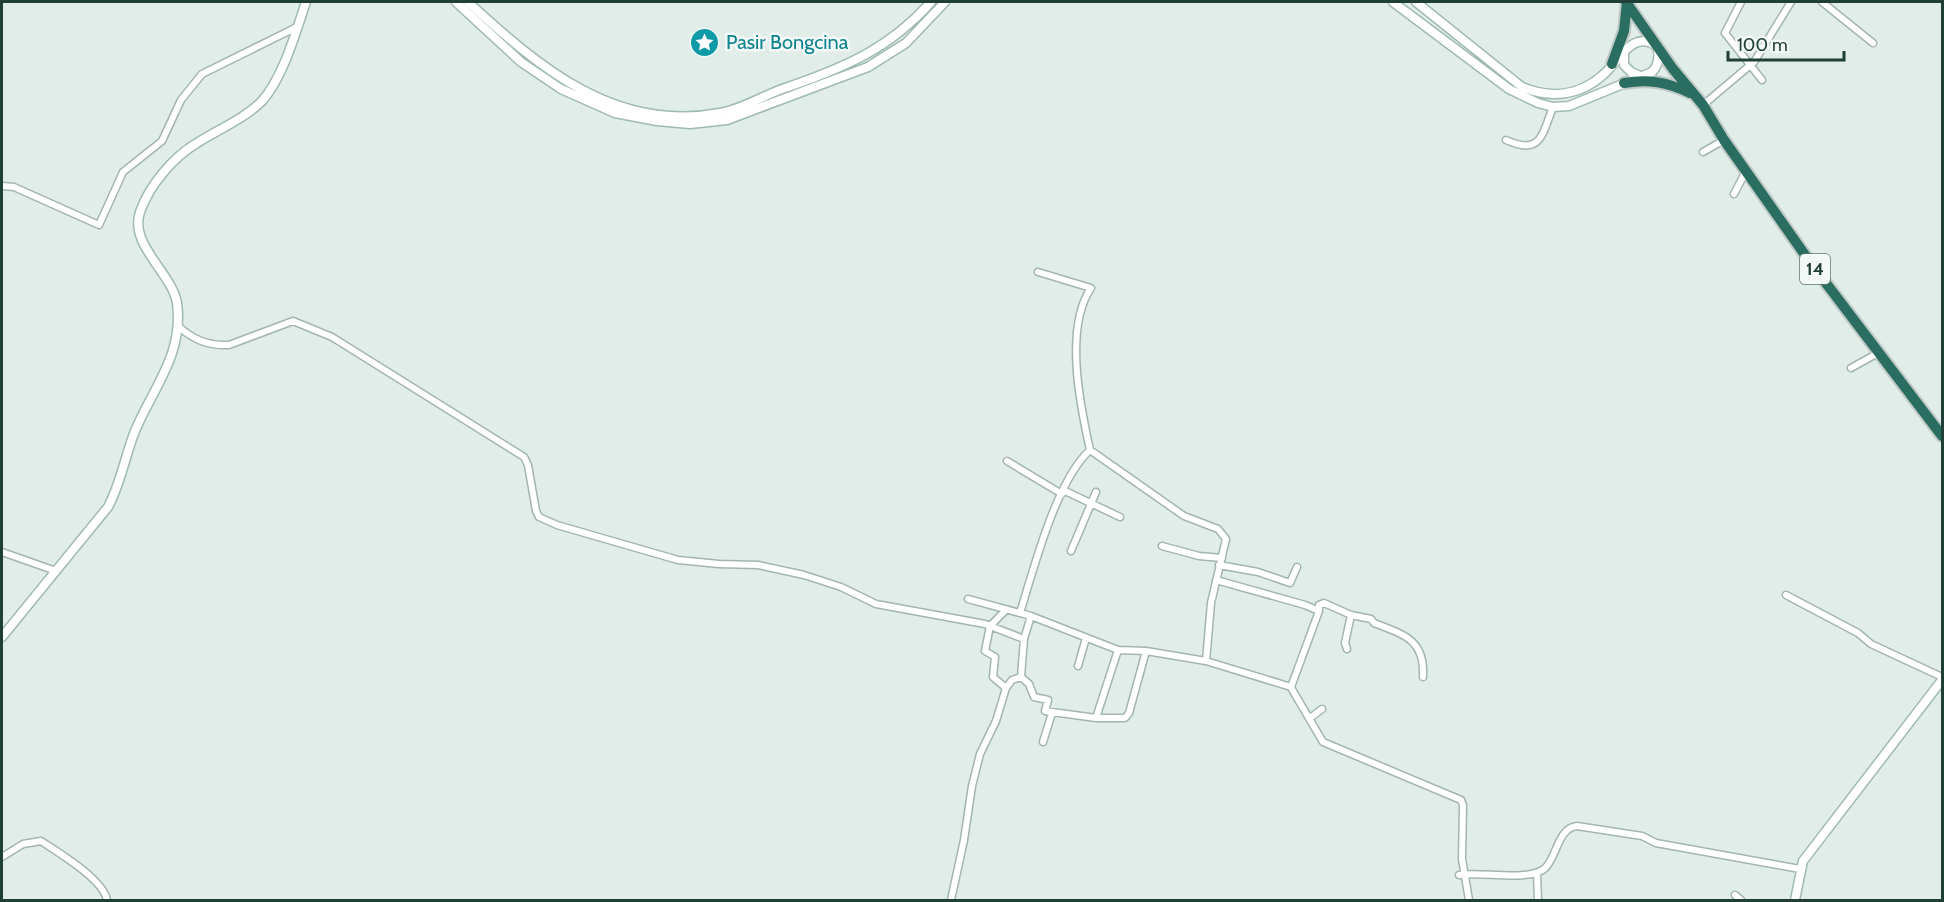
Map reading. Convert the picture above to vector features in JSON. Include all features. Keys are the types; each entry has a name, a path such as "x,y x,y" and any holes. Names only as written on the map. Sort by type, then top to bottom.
{"highway":[{"name":"14","path":"1627,2 1703,105 1724,140 1878,353 1942,436"},
{"path":"1612,64 1624,31 1627,2"},
{"path":"1624,83 1647,80 1670,84 1695,96"}],"main road":[{"path":"2,637 108,507 117,490 135,431 167,368 177,325 174,294 141,237 141,211 158,182 179,156 238,119 263,99 274,85 306,2"},
{"path":"456,2 521,62 561,89 615,113 657,122 690,124 727,120 867,67 906,43 945,2"},
{"path":"468,2 526,54 566,82 594,97 648,113 704,116 742,107 774,91 842,68 891,40 931,2"},
{"path":"1393,2 1509,89 1553,107 1569,106 1657,67 1658,47 1644,40 1624,50 1605,73 1576,91 1551,96 1534,92 1504,73 1416,2"},
{"path":"1624,50 1624,65 1631,72 1640,76"},
{"path":"1605,73 1613,76 1615,81 1611,87"},
{"path":"1795,900 1800,869 1810,850 1942,679"}],"street":[{"path":"1741,2 1725,33 1762,80"},
{"path":"1703,105 1762,51 1791,2"},
{"path":"1822,2 1873,43"},
{"path":"2,186 14,187 99,225 123,172 162,141 181,100 202,74 297,27"},
{"path":"1506,140 1528,147 1532,146 1544,131 1553,107"},
{"path":"1703,152 1724,140"},
{"path":"1734,194 1747,171"},
{"path":"1038,272 1091,288 1082,300 1079,311 1076,373 1090,450 1184,516 1218,529 1226,539 1211,603 1206,661"},
{"path":"177,325 189,336 208,344 220,345 229,345 293,321 332,337 525,457 536,511 539,517 557,525 678,560 719,564 738,562 778,569 842,587 876,604 919,609 990,626 1024,639"},
{"path":"1851,368 1878,353"},
{"path":"1020,613 1063,492 1080,459 1090,450"},
{"path":"1007,462 1063,492 1120,517"},
{"path":"1071,551 1096,492"},
{"path":"1162,546 1290,583 1297,567"},
{"path":"2,552 56,571"},
{"path":"1216,580 1305,605 1318,611"},
{"path":"1786,595 1858,633 1871,644 1942,679"},
{"path":"968,599 1031,616 1118,650 1146,651 1206,661 1291,687 1323,742 1461,800 1463,805 1462,875 1469,900"},
{"path":"1291,687 1319,604 1324,603 1351,615 1371,619 1374,623 1414,641 1422,655 1423,678"},
{"path":"1006,610 990,626 985,651 995,657 993,677 1006,688"},
{"path":"1347,649 1345,643 1351,615"},
{"path":"1021,677 1024,639 1031,616"},
{"path":"1078,666 1086,638"},
{"path":"1096,718 1118,650"},
{"path":"1021,677 1029,684 1034,697 1048,700 1045,711 1096,718 1128,717 1146,651"},
{"path":"951,900 980,754 996,721 1006,688 1012,680 1021,677"},
{"path":"1310,717 1322,709"},
{"path":"1043,742 1052,713"},
{"path":"1462,875 1537,873 1550,863 1556,846 1567,830 1577,826 1642,836 1656,843 1800,869"},
{"path":"2,857 23,844 36,840 41,841 74,864 99,886 107,900"},
{"path":"1537,873 1538,900"},
{"path":"1735,895 1741,900"}],"place":[{"name":"Pasir Bongcina","path":"705,42"}]}
